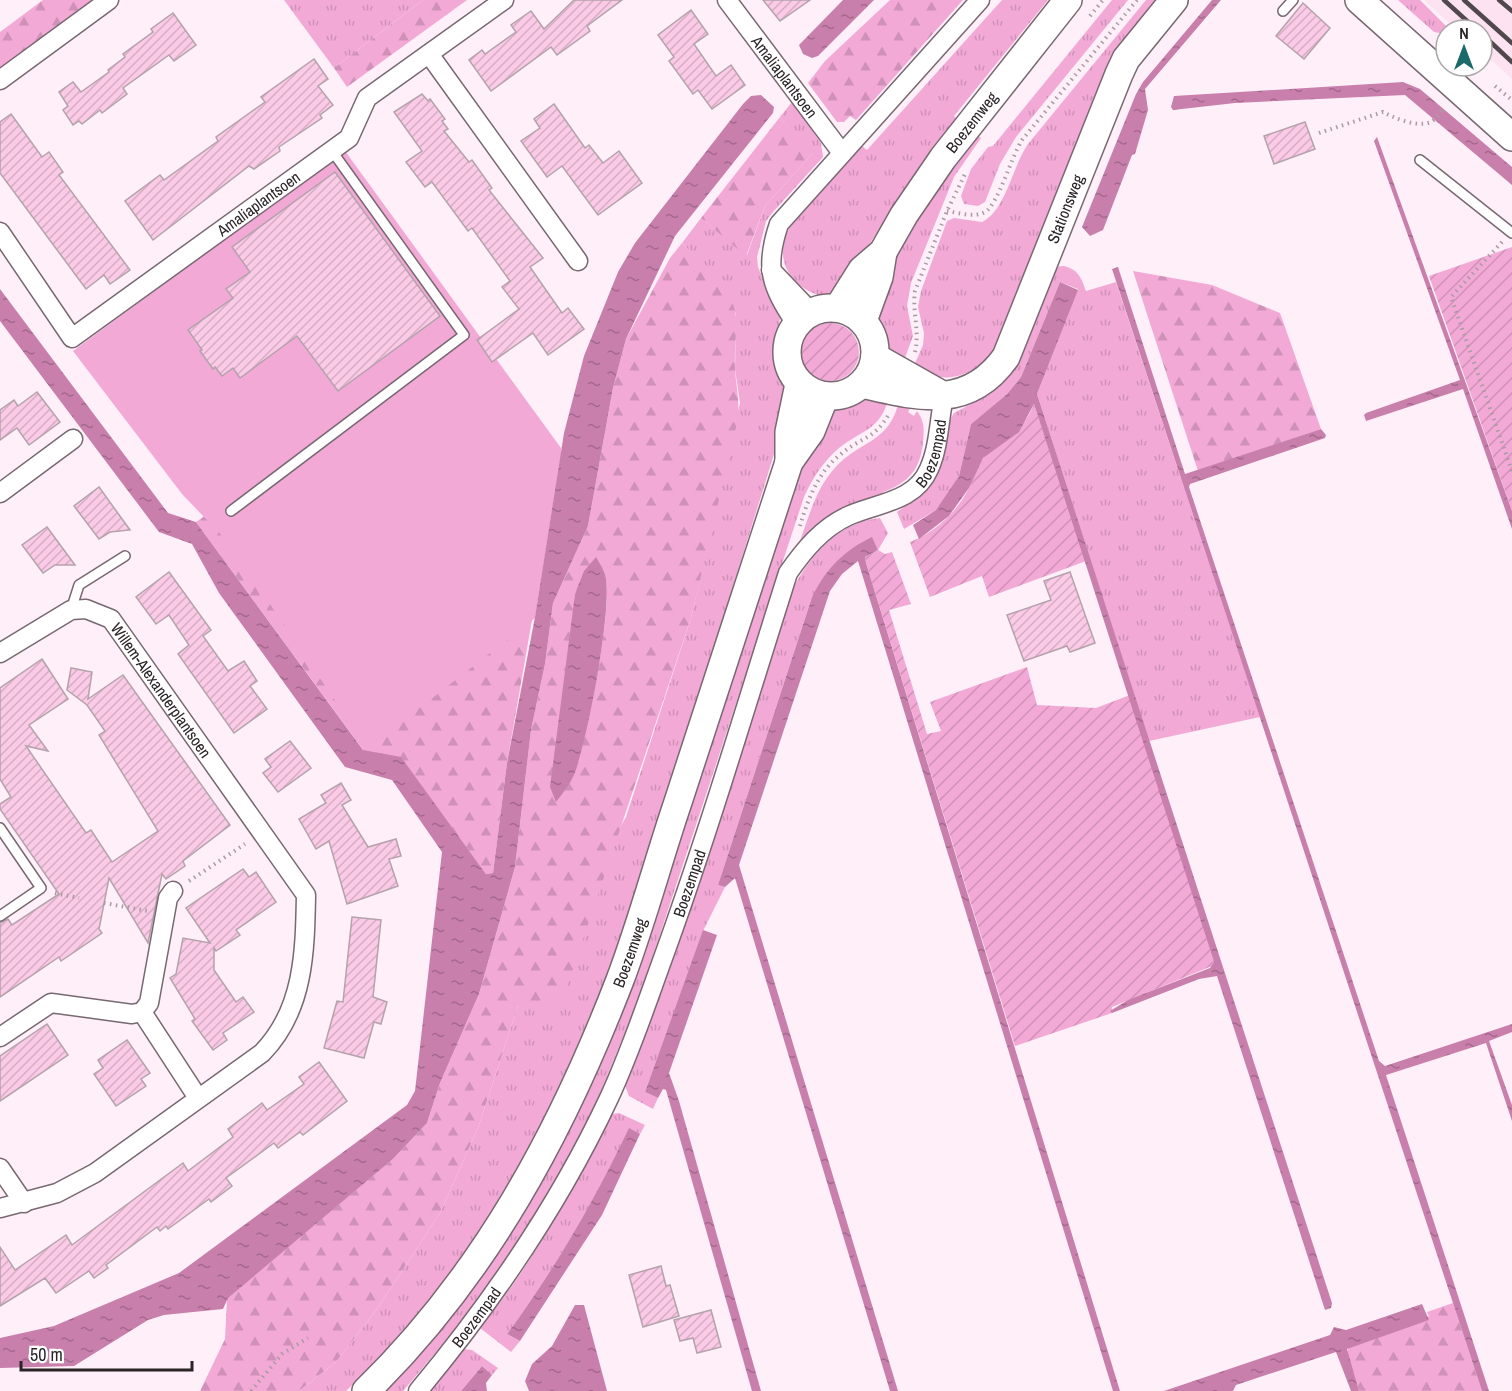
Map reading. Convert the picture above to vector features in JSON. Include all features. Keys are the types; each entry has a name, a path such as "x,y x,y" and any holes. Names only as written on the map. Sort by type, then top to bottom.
{"main road":[{"name":"Boezemweg","path":"815,315 882,252 943,158 1068,0"},
{"name":"Stationsweg","path":"862,384 898,393 944,396 967,391 993,375 1006,357 1126,59 1173,0"},
{"path":"1359,0 1512,138"},
{"name":"Boezemweg","path":"863,321 879,277 882,252"},
{"path":"851,312 863,321 874,344 875,357 871,371 862,384 851,392 825,396 811,392 799,384 787,361 789,335 815,315 851,312"},
{"path":"875,357 944,396"},
{"name":"Boezemweg","path":"789,462 789,432 799,384"},
{"name":"Boezemweg","path":"366,1391 394,1364 455,1291 507,1216 548,1146 582,1074 621,977 789,462 811,431 825,396"}],"street":[{"path":"0,80 109,0"},
{"name":"Amaliaplantsoen","path":"0,232 72,338 349,138 367,98 504,0"},
{"name":"Amaliaplantsoen","path":"727,0 842,153"},
{"path":"815,315 771,270 770,251 779,224 980,0"},
{"path":"429,54 578,261"},
{"name":"Boezempad","path":"418,1391 464,1335 515,1265 572,1171 610,1097 683,904 788,573 806,548 826,530 847,516 910,493 922,481 933,458 944,396"},
{"path":"0,493 73,439"},
{"name":"Willem-Alexanderplantsoen","path":"0,1208 57,1193 95,1173 262,1053 277,1037 290,1014 298,992 305,942 306,895 264,832 111,619 86,609 71,610"},
{"path":"0,653 71,610"},
{"path":"0,1037 51,1003 132,1014 142,1012 149,1004 168,898 173,891"},
{"path":"142,1012 198,1098"},
{"path":"0,1168 24,1203"}],"lane":[{"path":"1283,11 1293,0"},
{"path":"231,511 464,335 332,151"},
{"path":"1420,160 1512,233"},
{"path":"71,610 79,585 125,556"},
{"path":"0,828 41,888 0,916"}],"path":[{"path":"947,210 973,216 984,213 992,206 1013,154 1022,140 1137,0"},
{"path":"1319,133 1383,112 1398,120 1432,122 1447,105"},
{"path":"1512,233 1451,297 1512,471"},
{"path":"173,891 264,832"},
{"path":"41,888 79,898"},
{"path":"104,903 165,915"},
{"path":"251,1391 282,1354 308,1338"}],"shaded area":[{"path":"1424,0 1512,0 1512,79 1494,63 1494,18 1444,18"}],"green space":[{"path":"43,0 98,0 0,71 0,32"},
{"path":"284,0 423,0 334,68"},
{"path":"423,0 467,0 347,87 334,68"},
{"path":"890,0 963,0 856,120 850,116 844,122 837,122 808,83 825,61"},
{"path":"1002,0 1048,0 954,116 957,119 910,181 845,282 836,291 821,296 800,285 792,278 784,259 785,238 790,227 862,146 867,150"},
{"path":"1112,0 1128,0 1016,137 1000,164 985,202 978,206 964,204 961,196 971,169 988,147 993,146"},
{"path":"1146,0 1159,0 998,346 980,365 960,375 938,377 913,368 923,345 924,333 918,307 921,291 947,221 954,218 982,222 990,216 1003,198 1028,144"},
{"path":"1398,0 1420,0 1438,18 1434,18 1434,32"},
{"path":"792,102 821,143 823,157 766,221 757,257 758,267 780,318 775,354 786,397 784,422 649,850 593,1011 561,1089 524,1164 503,1200 456,1268 403,1332 346,1391 299,1391 336,1362 377,1309 440,1213 478,1128 518,1006 626,817 691,618 740,403 735,369 736,314 728,296 711,273 682,243 701,218 747,255 765,206 813,153 780,117"},
{"path":"780,117 814,152 765,206 746,256 701,218"},
{"path":"976,134 981,138 954,177 911,283 907,306 913,336 903,363 892,352 878,324 879,298 891,269 920,216"},
{"path":"345,151 561,448 535,618 376,742 355,730 228,542 182,494 73,351"},
{"path":"682,243 715,277 730,297 736,317 735,375 738,419 691,618 562,1002 518,1006 478,1128 440,1213 377,1309 336,1362 299,1391 200,1391 225,1339 227,1298 393,1159 427,1123 440,1083 479,994 515,867 531,730 545,664 553,603 588,526 613,388 626,339 670,258","holes":["596,558 605,574 606,618 588,717 565,790 575,594"]},
{"path":"1512,247 1512,511 1429,276"},
{"path":"1063,266 1078,274 1086,291 1116,282 1260,717 1149,741 1037,394 1078,289 1060,282 1021,377 1007,394 971,424 959,476 946,498 936,510 904,529 897,512 922,494 936,476 949,421 954,413 990,394 1005,379 1054,267"},
{"path":"1133,271 1212,285 1280,313 1321,429 1198,471"},
{"path":"830,323 841,325 851,331 857,341 859,352 857,363 851,373 841,379 830,381 819,379 809,373 803,363 801,352 803,341 809,331 819,325"},
{"path":"867,397 889,397 881,417 828,459 815,476 804,497 640,995 593,1111 549,1196 481,1299 403,1391 384,1391 494,1257 542,1180 569,1127 607,1045 796,476 832,410"},
{"path":"899,400 912,404 908,412 914,416 917,411 923,426 921,452 916,468 906,480 883,492 882,495 838,512 800,541 822,485 834,469 853,452 881,434 895,414"},
{"path":"1034,404 1086,561 989,597 982,576 930,597 910,542 929,533 953,512 965,495 982,460 1019,428"},
{"path":"553,448 561,454 507,763 493,873 486,874 401,758 364,751 196,522 213,510"},
{"path":"880,518 888,533 878,550 872,538 852,549 830,570 812,597 718,885 725,887 703,931 645,1092 658,1098 653,1109 629,1096 624,1083 788,599 803,571 836,535 864,521"},
{"path":"878,550 885,554 892,552 911,604 889,610 927,734 941,731 930,702 1027,667 1037,705 1096,708 1130,695 1214,962 1212,966 1112,1007 1112,1013 1015,1046 866,563 865,557"},
{"path":"619,1113 645,1125 640,1134 629,1129 573,1234 507,1334 520,1341 511,1352 480,1328 518,1278 552,1225 612,1114"},
{"path":"1453,1303 1482,1391 1359,1391 1347,1353 1349,1346 1429,1316 1427,1312"},
{"path":"464,1349 472,1350 498,1368 492,1375 482,1366 461,1391 427,1391"}],"water":[{"path":"843,0 874,0 818,56 812,58 803,54 799,45"},
{"path":"1212,0 1221,0 1145,89 1148,110 1135,154 1132,155 1103,230 1090,236 1082,227 1136,94 1143,82"},
{"path":"1403,82 1420,89 1512,167 1512,185 1405,95 1235,103 1173,110 1171,107 1174,96"},
{"path":"761,95 774,107 773,113 675,236 626,339 613,388 588,526 553,603 545,664 531,730 515,867 479,994 440,1083 427,1123 393,1159 228,1298 223,1309 164,1315 148,1320 74,1366 0,1368 0,1338 54,1326 179,1273 407,1105 415,1091 442,852 392,780 345,767 219,593 192,544 159,532 0,321 0,289 168,513 196,522 363,750 401,757 486,874 493,873 507,763 535,617 564,433 584,356 618,272 635,243 743,104 751,96"},
{"path":"1377,137 1512,511 1512,529 1463,389 1366,421 1364,415 1366,413 1460,380 1374,141"},
{"path":"1118,267 1185,474 1321,429 1326,435 1325,438 1190,484 1189,487 1379,1061 1385,1066 1512,1024 1512,1032 1489,1041 1512,1105 1512,1121 1486,1043 1386,1075 1489,1391 1482,1391 1112,269"},
{"path":"1060,282 1078,290 1037,394 1332,1303 1331,1308 1325,1310 1217,976 1199,979 1112,1013 1110,1011 1128,1000 1210,968 1214,962 1034,404 1019,432 983,458 969,488 949,516 919,539 913,525 936,510 959,476 971,424 1007,394 1021,377"},
{"path":"872,537 878,550 865,557 866,563 1120,1391 1113,1391 858,561 842,574 830,591 739,865 898,1391 890,1391 735,878 725,887 718,885 812,597 829,569 836,562 852,548"},
{"path":"596,557 605,574 607,590 598,674 579,759 572,778 556,802 550,787 575,594 584,571"},
{"path":"703,930 717,935 669,1073 679,1101 761,1391 752,1391 666,1090 663,1089 658,1098 645,1092"},
{"path":"629,1128 640,1134 602,1215 520,1341 507,1334 573,1234"},
{"path":"1422,1304 1429,1320 1347,1349 1359,1391 1351,1391 1336,1352 1236,1385 1233,1391 1164,1391 1330,1335 1334,1327 1346,1330"},
{"path":"575,1305 584,1305 607,1391 529,1391 525,1381 532,1364 552,1346"},
{"path":"482,1366 492,1375 486,1383 487,1391 461,1391"}],"building":[{"path":"574,0 622,0 587,26 590,31 557,55 551,47 491,91 469,60 482,50 485,54 516,32 511,25 531,11 544,29"},
{"path":"763,0 810,0 780,21"},
{"path":"1303,3 1330,28 1304,59 1276,36"},
{"path":"691,10 708,34 694,44 716,76 731,65 745,85 712,109 698,90 693,94 669,61 674,57 658,35"},
{"path":"173,13 196,45 174,61 169,55 123,88 127,94 102,113 100,110 82,124 79,121 73,125 63,110 68,106 59,92 73,82 81,92 109,72 108,70 125,57 123,54 153,32 151,29"},
{"path":"314,59 328,79 318,86 333,105 320,115 322,118 279,147 280,151 254,169 249,166 153,240 125,201 160,175 164,180 218,141 216,137 265,102 261,97"},
{"path":"422,94 428,101 430,99 445,119 442,121 448,129 444,131 469,162 472,160 492,188 489,190 543,258 530,267 562,313 568,308 584,329 548,355 533,333 492,362 477,340 519,309 502,287 510,281 472,228 468,231 432,182 425,187 406,162 422,151 394,112"},
{"path":"554,104 585,148 589,145 603,163 619,151 642,183 598,215 562,166 547,177 521,141 540,128 534,119"},
{"path":"11,114 42,157 49,152 63,172 59,175 130,270 110,284 104,275 86,289 0,173 0,122"},
{"path":"1305,122 1315,149 1274,164 1264,136"},
{"path":"335,172 440,316 338,391 297,336 240,378 233,368 222,376 215,367 213,369 188,330 233,298 226,289 250,272 232,247"},
{"path":"37,392 60,422 29,445 17,428 0,440 0,410 14,400 18,406"},
{"path":"99,487 130,530 110,532 99,539 74,506"},
{"path":"47,527 75,565 55,565 43,573 22,545"},
{"path":"169,572 211,630 203,636 228,671 244,661 257,681 250,686 267,709 234,733 178,654 189,645 169,615 156,624 136,597"},
{"path":"1070,572 1095,643 1070,652 1067,646 1024,661 1007,615 1051,600 1044,581"},
{"path":"42,659 68,699 29,725 48,751 26,746 86,833 91,830 112,862 158,831 99,735 105,731 87,705 67,690 71,668 92,672 88,699 123,675 230,825 183,861 185,866 166,879 162,874 148,943 109,878 99,929 102,933 61,961 59,957 0,997 0,923 8,919 12,925 59,894 0,809 0,804 11,797 0,779 0,688"},
{"path":"290,741 311,768 278,792 263,773 271,767 265,759"},
{"path":"341,783 351,800 342,805 368,847 396,839 401,856 389,859 398,886 347,904 329,841 316,849 299,819 326,803 321,795"},
{"path":"243,869 249,877 256,872 276,902 236,930 240,935 216,951 214,948 214,970 236,1002 243,997 254,1012 223,1033 227,1040 213,1050 192,1021 195,1019 170,978 176,974 183,938 210,943 186,908"},
{"path":"352,917 381,920 373,997 387,1002 381,1024 374,1022 364,1058 324,1048 337,1001 343,1002"},
{"path":"47,1024 68,1055 0,1101 0,1056"},
{"path":"127,1040 150,1073 141,1079 146,1086 116,1106 94,1074 103,1068 98,1060"},
{"path":"319,1062 347,1101 303,1135 300,1132 278,1148 274,1143 226,1178 232,1186 211,1202 209,1199 168,1229 166,1226 160,1231 157,1227 106,1265 108,1268 94,1278 89,1271 56,1293 45,1278 0,1306 0,1247 15,1270 66,1235 72,1245 183,1163 188,1171 233,1137 228,1129 262,1103 267,1110 304,1084 299,1077"},
{"path":"661,1266 666,1286 670,1285 679,1316 643,1327 629,1275"},
{"path":"711,1310 721,1347 697,1353 693,1338 680,1341 674,1320"}],"railway":[{"path":"1444,0 1464,18"},
{"path":"1464,0 1512,43"},
{"path":"1499,0 1512,11"},
{"path":"1494,45 1512,62"}]}
